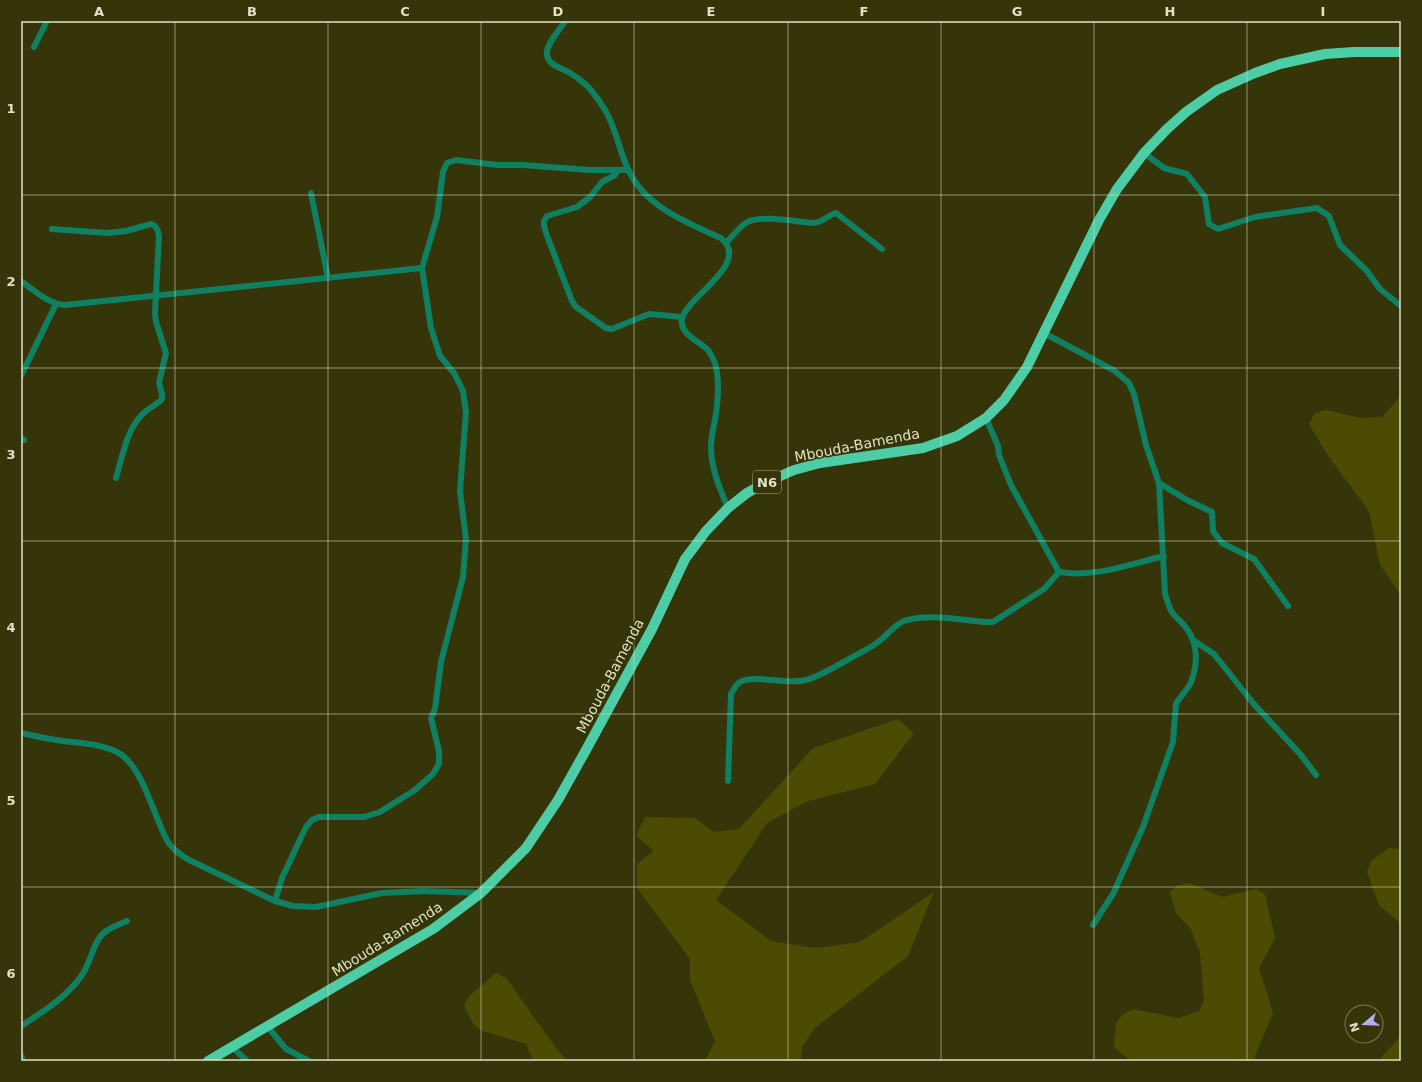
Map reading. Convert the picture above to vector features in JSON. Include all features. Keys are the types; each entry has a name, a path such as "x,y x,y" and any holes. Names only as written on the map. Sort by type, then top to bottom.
{"highway":[{"name":"Mbouda-Bamenda","path":"208,1061 433,929 481,893 526,848 558,800 652,629 686,559 706,531 728,508 747,493 794,470 820,463 923,448 957,436 986,418 1004,400 1027,367 1099,220 1117,189 1144,153 1186,112 1217,90 1256,73 1301,58 1325,54 1354,52 1401,52"}],"street":[{"path":"34,47 47,21"},
{"path":"565,21 547,48 546,53 548,59 552,64 581,80 606,110 628,170 636,183 662,208 684,222 721,238 729,249 728,259 722,272 685,312 681,322 688,336 707,349 712,355 715,363 717,376 716,411 711,454 715,474 728,508"},
{"path":"1144,153 1164,168 1187,174 1205,197 1209,224 1218,229 1255,217 1317,208 1329,216 1340,245 1367,271 1380,289 1401,306"},
{"path":"275,901 282,878 306,827 312,820 319,817 364,817 380,812 415,790 433,774 439,764 440,751 431,718 435,709 441,662 463,577 466,539 460,491 466,412 462,392 454,373 440,356 431,328 422,268 437,217 444,166 451,160 456,160 497,165 628,170"},
{"path":"618,170 615,175 602,182 590,197 577,207 547,216 544,220 546,233 572,301 576,307 606,328 612,330 649,314 682,317"},
{"path":"311,192 328,278"},
{"path":"726,243 745,223 754,219 819,223 836,213 882,249"},
{"path":"52,229 107,233 151,224 158,229 159,236 155,313 156,322 166,353 159,383 162,399 141,415 135,422 131,430 116,478"},
{"path":"21,281 56,304 65,305 422,268"},
{"path":"21,376 56,304"},
{"path":"1044,333 1115,371 1129,383 1134,394 1146,445 1159,483 1165,593 1173,614 1188,630 1193,640 1196,656 1192,681 1189,687 1178,699 1176,704 1173,742 1143,827 1113,894 1093,925"},
{"path":"986,418 998,446 1010,485 1059,572 1066,574 1106,571 1164,556"},
{"path":"1159,483 1187,500 1212,512 1213,531 1222,543 1254,559 1288,606"},
{"path":"728,781 731,694 740,682 749,679 796,682 807,680 825,673 872,646 885,637 897,625 905,621 924,617 993,622 1044,589 1059,572"},
{"path":"1193,640 1214,654 1253,703 1301,755 1316,775"},
{"path":"21,733 62,741 97,745 118,752 126,758 133,767 153,806 168,842 177,852 189,860 275,901 293,906 316,907 382,893 422,891 481,893"},
{"path":"21,1026 46,1010 72,987 82,975 91,959 96,942 101,935 108,930 128,921"},
{"path":"268,1027 286,1049 309,1061"},
{"path":"232,1047 247,1061"},
{"path":"21,1055 23,1061"}],"shaded area":[{"path":"1401,396 1401,595 1380,565 1369,511 1326,453 1309,424 1315,413 1326,410 1361,418 1382,417"},
{"path":"898,719 914,733 875,784 808,801 767,823 716,900 771,941 815,948 860,942 934,892 908,956 815,1028 802,1047 801,1061 705,1061 715,1041 690,980 690,959 637,888 637,864 654,851 636,836 645,817 695,818 714,832 739,829 813,748"},
{"path":"1389,848 1400,849 1401,851 1401,924 1379,905 1367,872 1371,861"},
{"path":"1190,883 1222,897 1256,889 1265,894 1275,938 1259,968 1273,1013 1255,1056 1256,1061 1130,1061 1114,1047 1116,1023 1122,1015 1133,1009 1178,1018 1199,1011 1204,1000 1200,953 1191,929 1176,913 1170,892 1178,885"},
{"path":"496,973 506,978 567,1061 533,1061 526,1044 482,1031 473,1024 464,1005 470,995"},
{"path":"1401,1036 1401,1061 1378,1061"}]}
